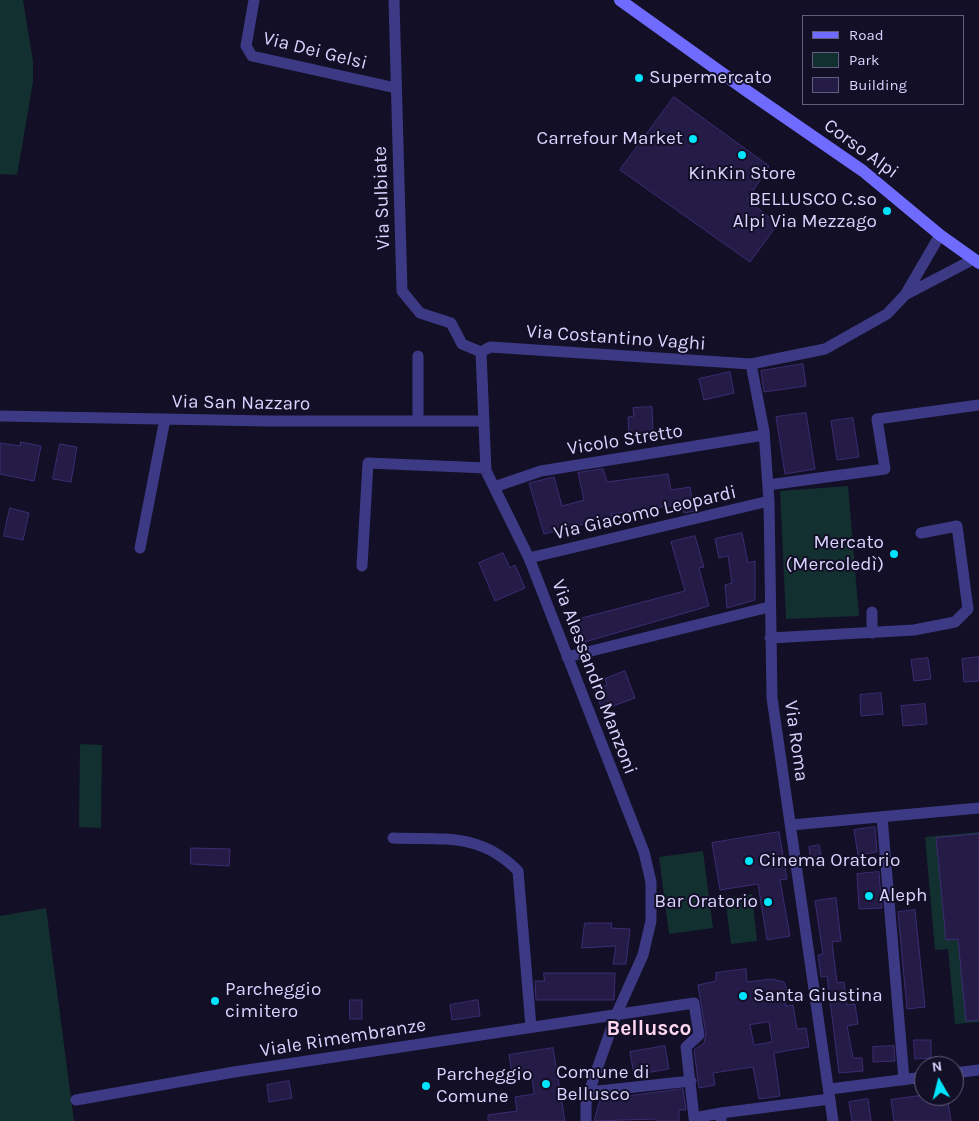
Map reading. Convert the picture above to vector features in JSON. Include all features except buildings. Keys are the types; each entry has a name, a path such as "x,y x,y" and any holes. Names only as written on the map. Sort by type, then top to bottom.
{"main road":[{"name":"Corso Alpi","path":"620,0 746,91 863,171 940,235 976,262"}],"street":[{"name":"Via Dei Gelsi","path":"254,0 246,46 252,56 396,88"},
{"name":"Via Sulbiate","path":"394,0 402,291 420,313 451,323 462,344 480,352"},
{"path":"905,295 940,235"},
{"path":"905,295 976,262"},
{"name":"Via Costantino Vaghi","path":"480,352 490,347 752,364 825,349 886,314 905,295"},
{"name":"Via Alessandro Manzoni","path":"480,352 482,422 486,468 528,558 644,852 651,882 651,921 643,955 616,1015 589,1092 586,1104 586,1121"},
{"path":"418,356 418,421"},
{"name":"Via Roma","path":"752,364 764,435 769,501 769,607 772,698 834,1121"},
{"path":"768,485 884,469 877,419 979,406"},
{"name":"Via San Nazzaro","path":"0,416 482,422"},
{"path":"140,548 165,419"},
{"name":"Vicolo Stretto","path":"494,487 541,471 764,435"},
{"path":"362,566 368,462 486,468"},
{"name":"Via Giacomo Leopardi","path":"528,558 769,501"},
{"path":"770,638 914,630 956,622 968,609 957,526 921,533"},
{"path":"567,657 769,607"},
{"path":"872,612 872,633"},
{"path":"791,826 979,808"},
{"path":"882,817 904,1080"},
{"path":"393,838 476,843 505,858 518,871 531,1027"},
{"name":"Viale Rimembranze","path":"76,1100 234,1072 694,1003 699,1035 686,1047 690,1081"},
{"path":"964,1072 979,1070"},
{"path":"589,1092 690,1081 694,1118 721,1117 914,1078"}],"green space":[{"path":"0,0 23,0 33,61 33,82 17,175 0,174"},
{"path":"848,486 859,616 786,619 780,491"},
{"path":"80,744 102,745 101,828 79,827"},
{"path":"979,832 979,1022 955,1024 948,949 935,950 925,837"},
{"path":"703,851 713,928 669,934 659,857"},
{"path":"752,894 757,941 731,944 725,898"},
{"path":"46,908 74,1121 0,1121 0,916"}],"place":[{"name":"Supermercato","path":"639,78"},
{"name":"Carrefour Market","path":"693,139"},
{"name":"KinKin Store","path":"742,155"},
{"name":"BELLUSCO C.so Alpi Via Mezzago","path":"887,211"},
{"name":"Mercato (Mercoledì)","path":"894,554"},
{"name":"Cinema Oratorio","path":"749,861"},
{"name":"Aleph","path":"869,896"},
{"name":"Bar Oratorio","path":"768,902"},
{"name":"Santa Giustina","path":"743,996"},
{"name":"Parcheggio cimitero","path":"215,1001"},
{"name":"Comune di Bellusco","path":"546,1084"},
{"name":"Parcheggio Comune","path":"426,1086"}],"district":[{"name":"Bellusco","path":"649,1029"}]}
